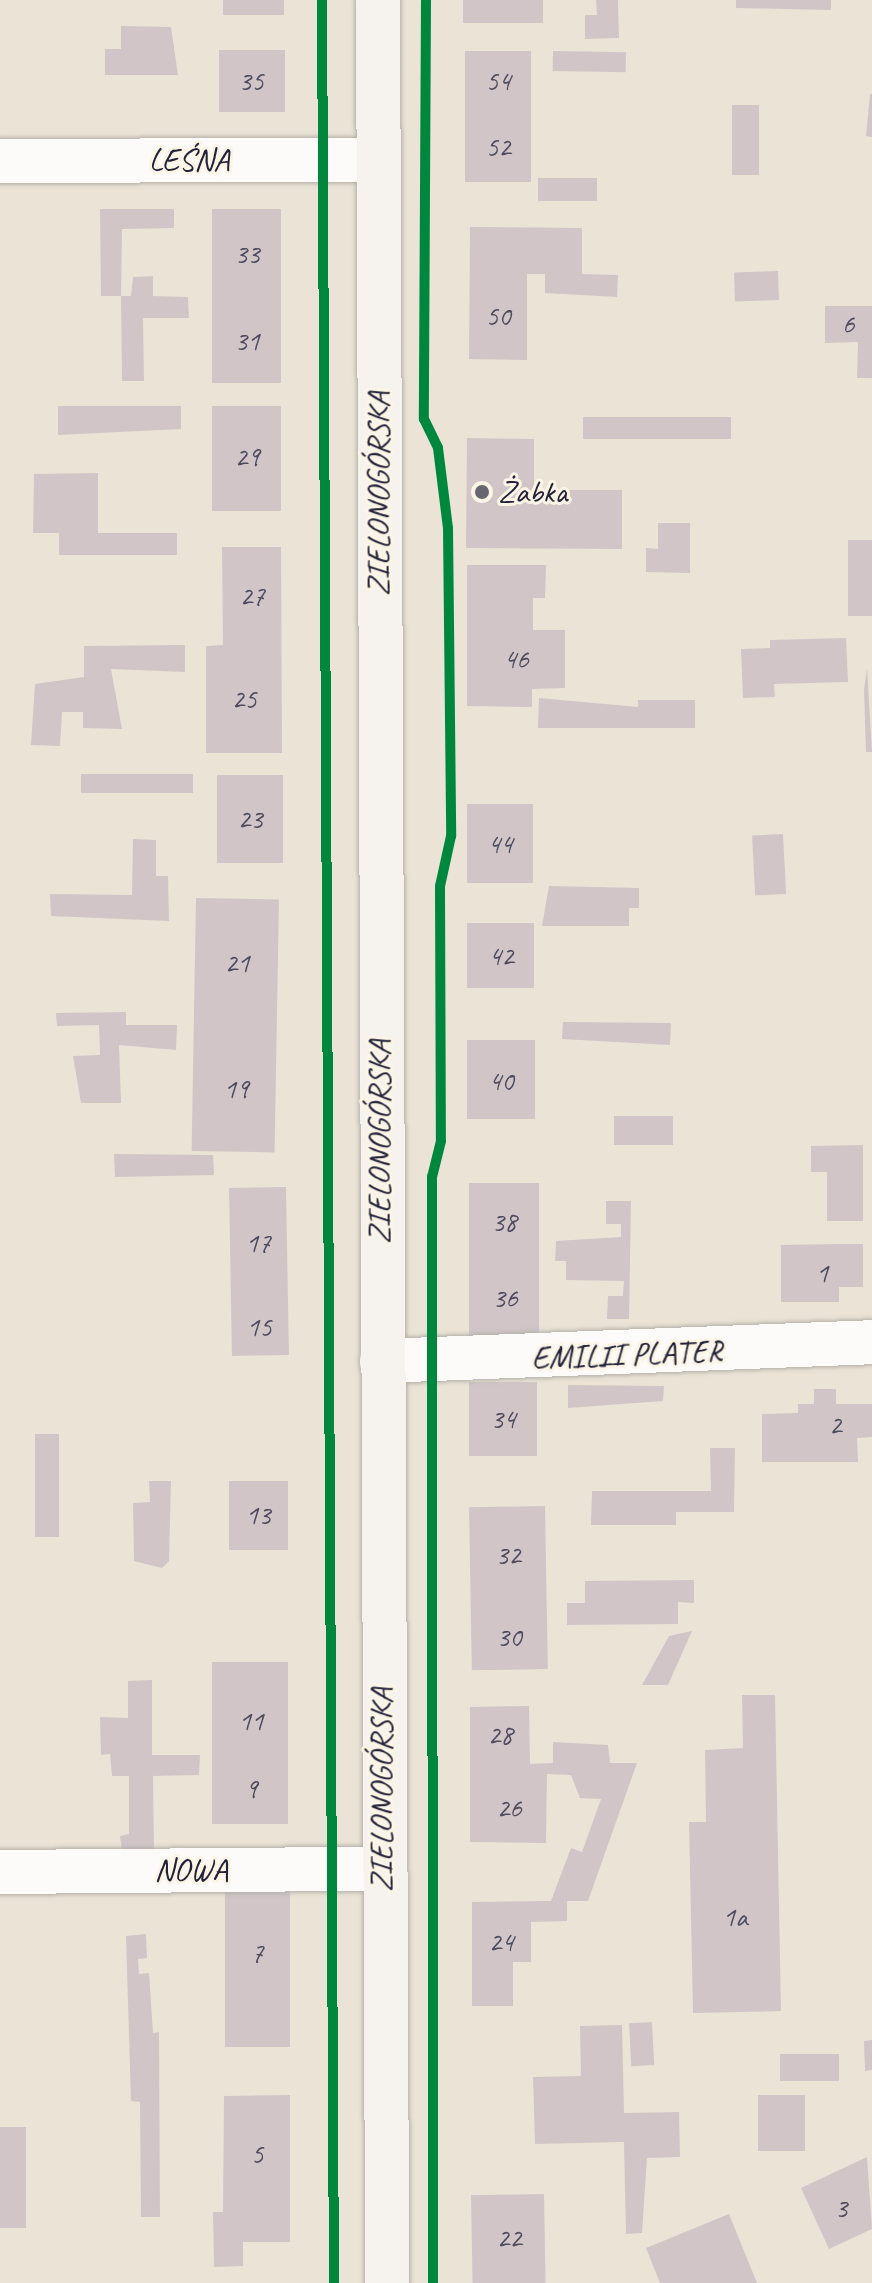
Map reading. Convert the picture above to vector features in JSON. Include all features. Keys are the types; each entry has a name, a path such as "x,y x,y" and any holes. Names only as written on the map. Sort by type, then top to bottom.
{"street":[{"name":"ZIELONOGÓRSKA","path":"378,0 381,1869 387,2283"},
{"name":"LEŚNA","path":"0,161 378,160"},
{"name":"EMILII PLATER","path":"382,1361 872,1342"},
{"name":"NOWA","path":"0,1872 381,1869"}],"building":[{"path":"223,0 284,0 284,15 223,15"},
{"path":"463,0 543,0 543,23 463,23"},
{"path":"596,0 618,0 619,38 585,39 585,15 597,15"},
{"path":"736,0 831,0 831,10 736,8"},
{"path":"121,26 171,27 178,75 105,75 105,49 121,49"},
{"path":"219,50 285,50 285,112 219,112"},
{"path":"465,51 531,51 531,182 465,182"},
{"path":"553,51 626,52 626,72 553,71"},
{"path":"872,94 872,137 866,136"},
{"path":"732,105 759,105 759,175 732,175"},
{"path":"538,178 597,178 597,201 538,201"},
{"path":"100,209 174,209 174,228 122,229 121,296 101,296"},
{"path":"212,209 281,209 281,383 212,383"},
{"path":"470,227 582,228 582,274 618,275 617,297 545,293 545,274 527,274 527,360 469,359"},
{"path":"778,271 779,300 735,302 734,273"},
{"path":"153,276 153,296 188,297 189,318 143,318 144,381 122,381 121,296 131,296 133,277"},
{"path":"825,306 872,306 872,378 857,378 858,342 825,343"},
{"path":"58,406 181,406 181,429 58,435"},
{"path":"212,406 281,406 281,511 212,511"},
{"path":"583,417 731,417 731,439 583,439"},
{"path":"467,438 534,439 534,490 622,490 622,549 466,548"},
{"path":"98,473 98,533 177,533 177,555 59,555 59,533 33,533 34,474"},
{"path":"658,523 690,523 690,573 646,572 646,548 658,549"},
{"path":"848,540 872,540 872,616 848,616"},
{"path":"222,547 281,547 282,753 206,753 206,646 223,645"},
{"path":"467,565 546,565 545,598 533,598 533,630 565,630 565,688 532,689 532,707 467,706"},
{"path":"846,638 848,682 774,684 775,697 743,698 741,649 770,648 770,640"},
{"path":"185,645 185,672 111,669 122,729 83,728 83,712 62,712 60,746 31,745 35,684 84,677 84,646"},
{"path":"867,668 872,752 866,752 864,690"},
{"path":"539,698 638,707 638,700 695,700 695,728 538,728"},
{"path":"81,774 193,774 193,793 81,793"},
{"path":"217,775 283,775 283,863 217,863"},
{"path":"467,804 533,804 533,883 467,883"},
{"path":"783,834 786,894 755,896 752,836"},
{"path":"133,839 156,840 156,876 168,876 169,921 51,916 50,894 132,895"},
{"path":"549,886 639,888 639,908 629,908 629,926 542,926"},
{"path":"196,898 279,899 275,1152 192,1151"},
{"path":"467,923 534,923 534,988 467,988"},
{"path":"126,1012 126,1025 177,1025 176,1050 119,1045 121,1103 81,1103 73,1056 100,1055 99,1025 57,1026 56,1013"},
{"path":"563,1022 671,1023 670,1045 562,1039"},
{"path":"467,1040 535,1040 535,1119 467,1119"},
{"path":"614,1116 673,1116 673,1145 614,1145"},
{"path":"863,1145 863,1221 827,1221 827,1172 811,1172 811,1146"},
{"path":"114,1154 213,1155 214,1175 115,1177"},
{"path":"469,1183 539,1183 539,1336 469,1336"},
{"path":"286,1187 289,1355 232,1356 229,1188"},
{"path":"606,1201 631,1201 629,1319 607,1319 608,1296 623,1296 624,1281 566,1280 566,1261 555,1261 556,1241 621,1237 621,1224 606,1224"},
{"path":"863,1244 863,1287 839,1287 839,1302 781,1302 781,1245"},
{"path":"469,1382 537,1382 537,1456 469,1456"},
{"path":"568,1385 664,1386 663,1401 568,1408"},
{"path":"814,1389 836,1389 836,1404 872,1404 872,1437 857,1438 858,1462 762,1462 762,1414 798,1413 798,1404 814,1404"},
{"path":"35,1434 59,1434 59,1537 35,1537"},
{"path":"710,1448 735,1448 734,1512 676,1512 676,1525 591,1525 592,1491 711,1491"},
{"path":"149,1481 171,1481 169,1561 162,1568 134,1561 133,1503 150,1502"},
{"path":"229,1481 288,1481 288,1550 229,1550"},
{"path":"545,1506 548,1669 472,1670 469,1507"},
{"path":"694,1580 694,1603 678,1602 678,1624 567,1625 567,1603 585,1603 585,1581"},
{"path":"692,1631 668,1685 642,1685 669,1636"},
{"path":"212,1662 288,1662 288,1824 212,1824"},
{"path":"152,1680 152,1755 200,1755 199,1775 153,1776 154,1851 122,1852 120,1836 129,1834 129,1776 112,1776 110,1754 101,1755 100,1717 128,1718 128,1681"},
{"path":"742,1695 775,1695 781,2011 693,2013 689,1822 706,1822 705,1750 743,1748"},
{"path":"529,1706 530,1764 553,1763 553,1742 608,1745 610,1763 637,1763 588,1901 567,1901 567,1921 531,1922 531,1962 513,1962 513,2006 472,2006 472,1902 551,1901 571,1848 582,1852 601,1799 580,1798 571,1775 547,1774 546,1843 470,1842 470,1707"},
{"path":"225,1889 290,1889 290,2047 225,2047"},
{"path":"146,1934 147,1958 138,1959 139,1974 149,1973 153,2033 159,2032 160,2217 141,2217 140,2102 131,2101 126,1936"},
{"path":"652,2022 654,2065 631,2066 629,2023"},
{"path":"622,2025 624,2113 679,2112 680,2157 647,2158 642,2233 626,2234 624,2142 535,2144 533,2077 581,2076 580,2026"},
{"path":"872,2040 872,2070 865,2071 864,2041"},
{"path":"780,2054 839,2054 839,2081 780,2081"},
{"path":"290,2095 290,2242 243,2242 243,2266 214,2267 213,2212 223,2212 224,2096"},
{"path":"758,2095 805,2095 805,2151 758,2151"},
{"path":"0,2127 26,2127 26,2228 0,2228"},
{"path":"867,2157 872,2229 829,2249 801,2188"},
{"path":"544,2194 546,2283 473,2283 471,2195"},
{"path":"729,2214 757,2283 660,2283 646,2248"}],"cycle path":[{"path":"322,0 334,2283"},
{"path":"426,0 424,419 438,448 448,528 451,836 440,886 441,1141 432,1176 433,2283"}],"place":[{"name":"Żabka","path":"482,492"}]}
